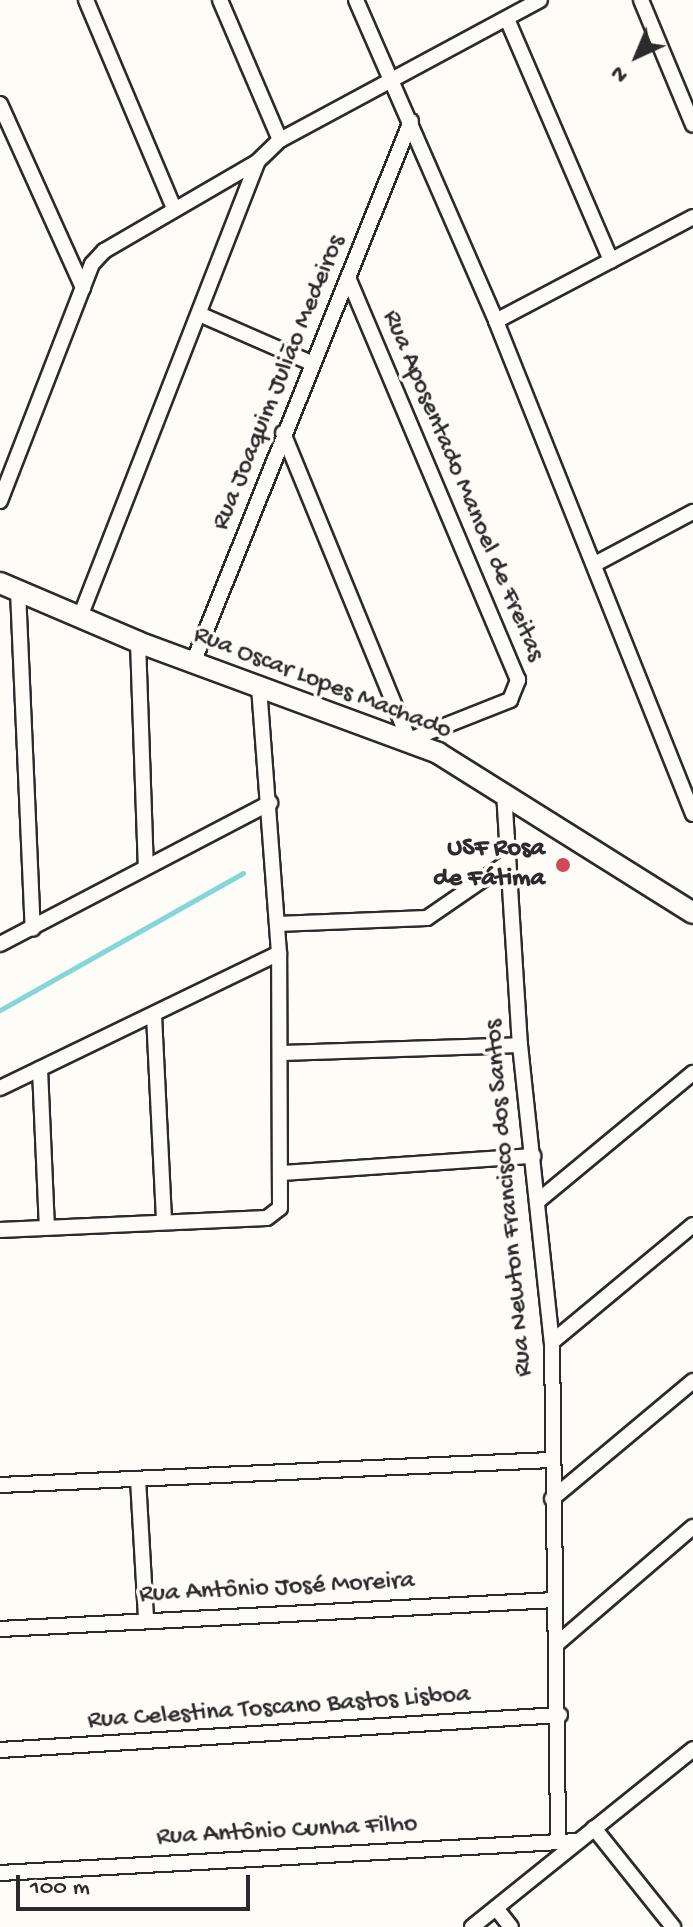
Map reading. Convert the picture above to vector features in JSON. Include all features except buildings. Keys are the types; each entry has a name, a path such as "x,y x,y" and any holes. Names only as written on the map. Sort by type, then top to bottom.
{"street":[{"path":"86,0 174,208"},
{"path":"220,0 280,140"},
{"path":"0,501 83,288 104,251 257,162 280,140 395,81 540,0"},
{"path":"641,0 693,125"},
{"path":"359,1 496,321 693,814"},
{"path":"507,19 611,261"},
{"path":"0,104 83,288"},
{"name":"Rua Joaquim Julião Medeiros","path":"193,663 311,363 349,279 411,121"},
{"path":"80,617 257,162"},
{"path":"496,321 693,217"},
{"name":"Rua Aposentado Manoel de Freitas","path":"349,279 518,680 510,700 409,740"},
{"path":"199,314 311,363"},
{"path":"283,433 409,740"},
{"path":"595,564 693,512"},
{"path":"9,587 33,929"},
{"name":"Rua Oscar Lopes Machado","path":"9,587 138,642 409,740 504,792 693,913"},
{"path":"138,642 146,866"},
{"path":"0,1230 267,1218 280,1208 282,1053 279,953 259,684"},
{"name":"Rua Newton Francisco dos Santos","path":"504,792 520,1045 552,1342 551,1460 560,1715 558,1841"},
{"path":"0,944 270,803"},
{"path":"277,924 427,918 507,863"},
{"path":"0,1088 279,953"},
{"path":"154,1015 164,1221"},
{"path":"282,1053 520,1045"},
{"path":"40,1069 47,1227"},
{"path":"538,1201 693,1073"},
{"path":"282,1173 533,1156"},
{"path":"552,1342 693,1225"},
{"path":"552,1499 693,1381"},
{"path":"0,1485 551,1460"},
{"path":"138,1479 146,1619"},
{"path":"558,1643 693,1527"},
{"name":"Rua Antônio José Moreira","path":"0,1629 555,1600"},
{"name":"Rua Celestina Toscano Bastos Lisboa","path":"0,1750 560,1715"},
{"path":"472,1927 693,1749"},
{"path":"594,1828 673,1927"},
{"name":"Rua Antônio Cunha Filho","path":"0,1873 578,1841"},
{"path":"496,1908 511,1927"}],"waterway":[{"path":"0,1010 243,873"}],"place":[{"name":"USF Rosa de Fátima","path":"563,865"}]}
